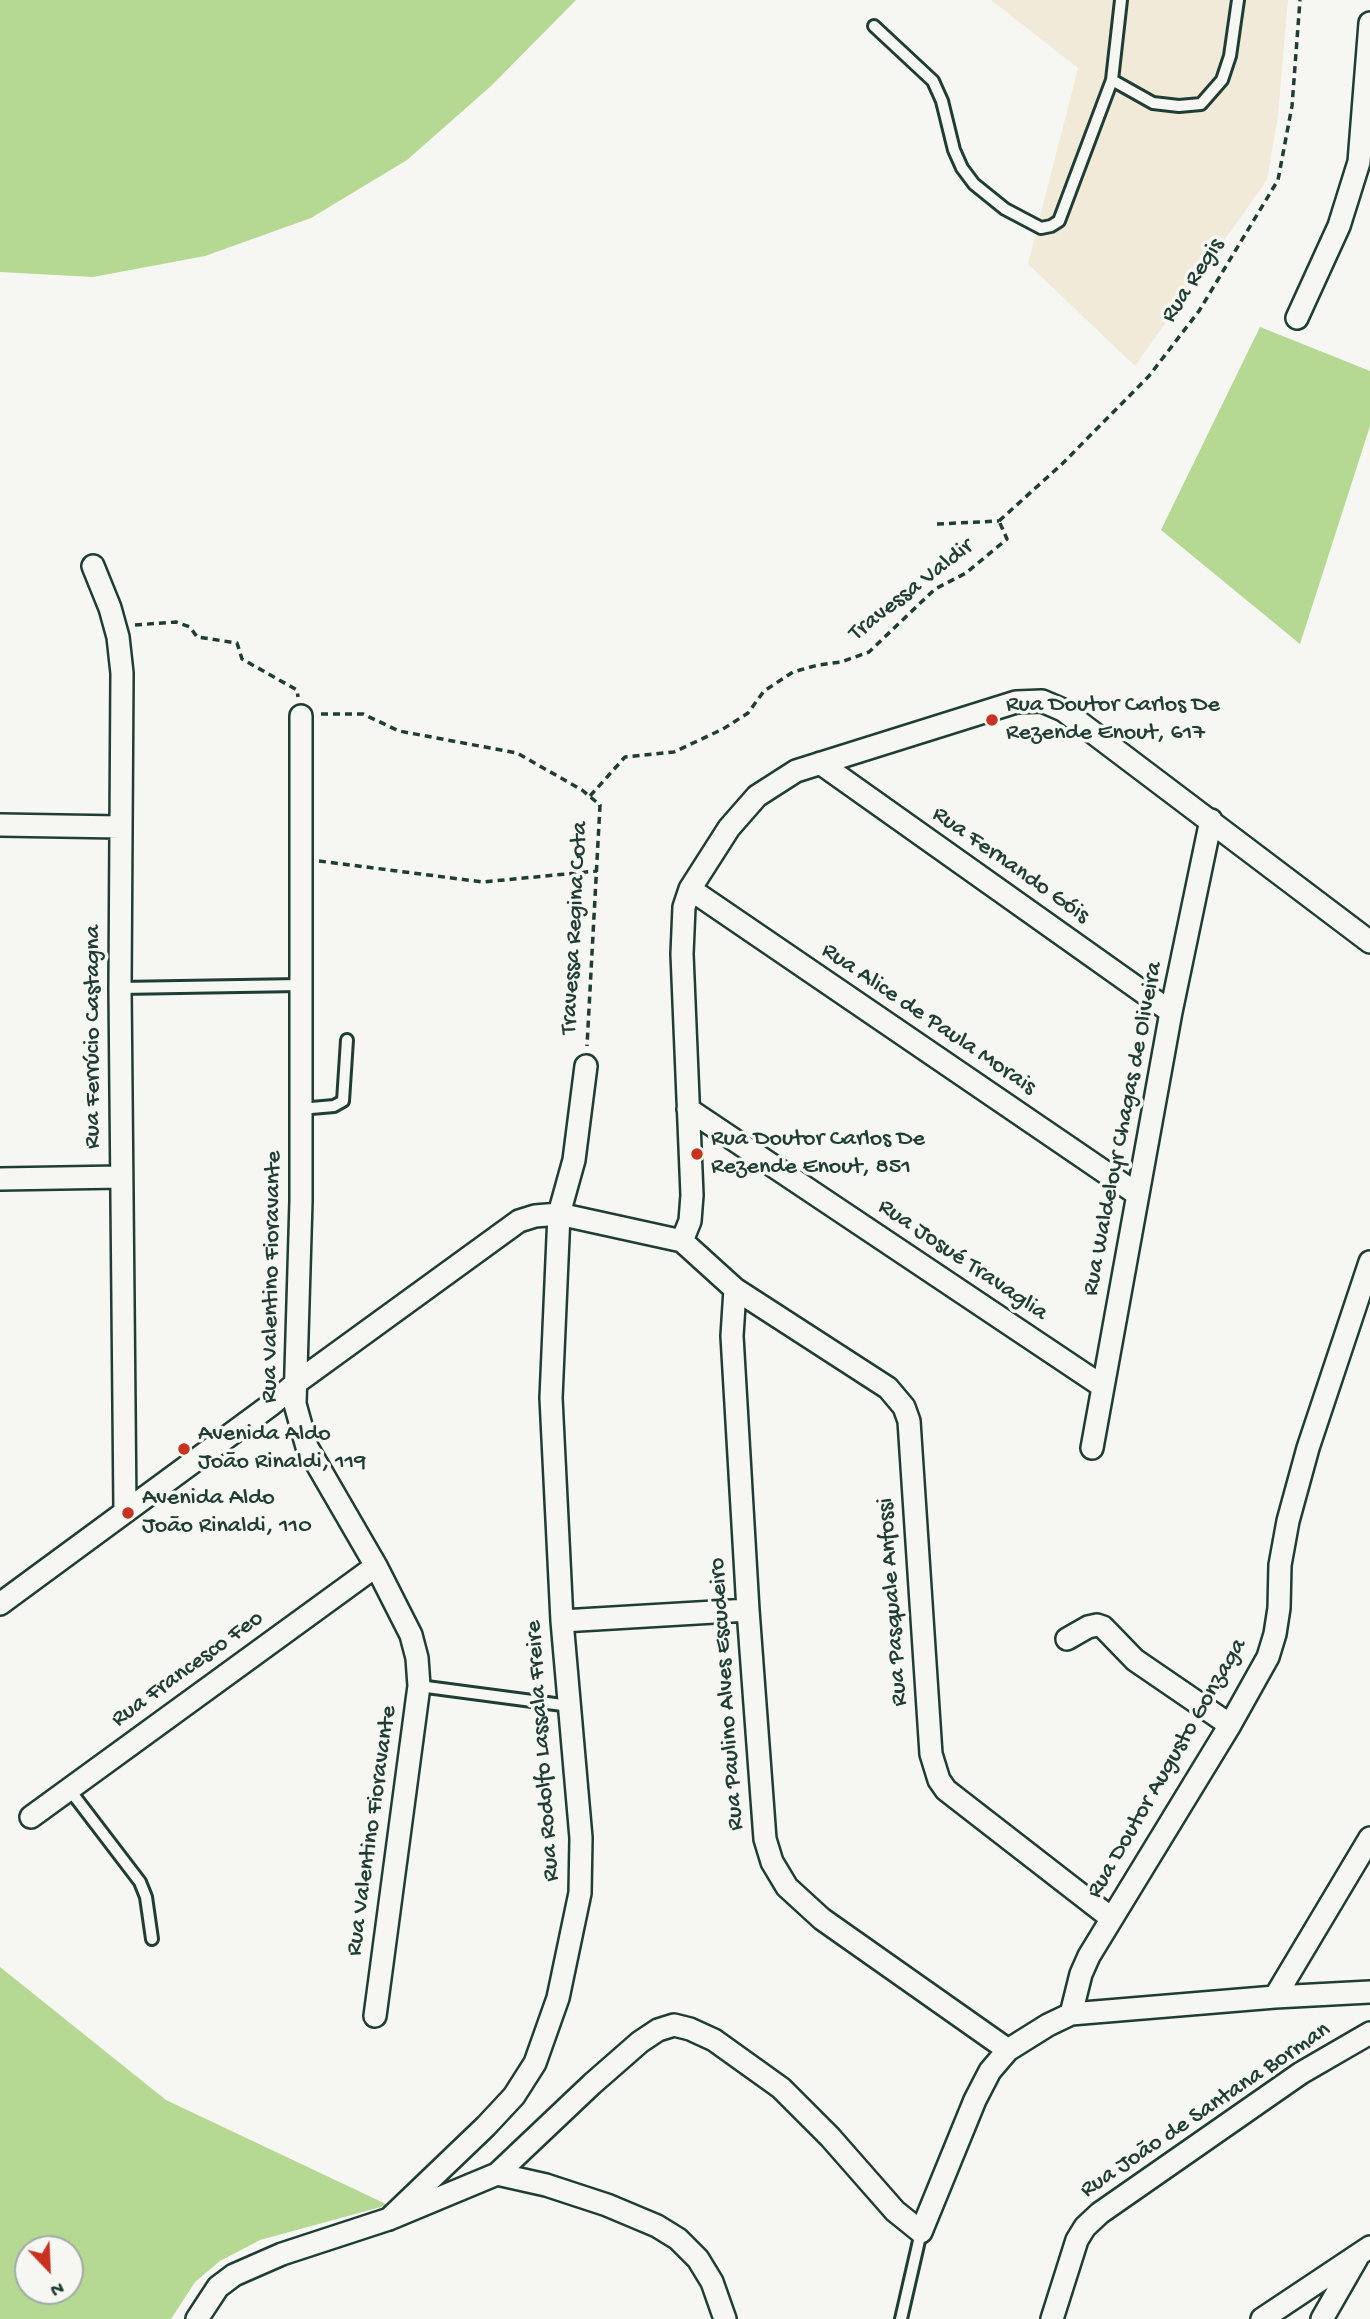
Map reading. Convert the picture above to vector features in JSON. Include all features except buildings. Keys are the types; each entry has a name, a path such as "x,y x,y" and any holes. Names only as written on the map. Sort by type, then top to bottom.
{"street":[{"path":"1297,318 1339,226 1359,162 1370,23"},
{"name":"Rua Ferrúcio Castagna","path":"93,566 115,627 121,673 120,988 125,1511"},
{"path":"682,1241 691,1213 681,925 684,907 690,889 729,828 757,796 796,771 1016,702 1042,701 1063,710 1370,943"},
{"name":"Rua Valentino Fioravante","path":"301,716 301,1201 295,1404 307,1447 376,1566 411,1635 417,1658 419,1686 376,2016"},
{"name":"Rua Fernando Góis","path":"820,763 1171,1012"},
{"name":"Rua Waldeloyr Chagas de Oliveira","path":"1092,1448 1171,1012 1210,820"},
{"path":"0,825 120,827"},
{"name":"Rua Alice de Paula Morais","path":"690,889 1137,1194"},
{"name":"Rua Rodolfo Lassala Freire","path":"389,2219 486,2126 514,2096 535,2063 558,1998 580,1893 581,1838 562,1621 551,1398 559,1214 574,1160 586,1066"},
{"name":"Rua Josué Travaglia","path":"688,1109 1102,1386"},
{"path":"0,1179 121,1177"},
{"path":"0,1604 519,1221 535,1216 559,1214 682,1241 735,1289"},
{"name":"Rua Doutor Augusto Gonzaga","path":"1071,2014 1081,1974 1111,1918 1230,1725 1268,1657 1275,1634 1279,1608 1280,1565 1289,1521 1308,1448 1370,1262"},
{"name":"Rua Paulino Alves Escudeiro","path":"735,1289 733,1349 765,1839 779,1875 822,1919 1008,2050"},
{"name":"Rua Pasquale Anfossi","path":"735,1289 888,1388 904,1407 909,1431 931,1754 939,1780 946,1790 1111,1918"},
{"name":"Rua Francesco Feo","path":"31,1817 376,1566"},
{"path":"562,1621 748,1610"},
{"path":"1067,1639 1088,1627 1097,1625 1103,1628 1143,1666 1230,1725"},
{"path":"1275,1997 1370,1838"},
{"path":"197,2319 218,2287 234,2275 282,2254 389,2219 497,2175 639,2042 658,2030 674,2025 691,2029 714,2040 781,2088 830,2137 895,2211 921,2232 975,2100 990,2071 1008,2050 1030,2034 1071,2014 1370,1992"},
{"name":"Rua João de Santana Borman","path":"1052,2319 1077,2240 1085,2227 1100,2213 1301,2073 1370,2033"},
{"path":"497,2175 546,2185 607,2205 657,2226 678,2239 705,2270 725,2319"},
{"path":"1322,2319 1365,2250 1370,2234"},
{"path":"1262,2319 1365,2250"}],"lane":[{"path":"873,26 933,81 942,101 954,150 962,168 974,184 1005,209 1041,229 1059,220 1112,80 1121,0"},
{"path":"1112,80 1153,103 1179,106 1200,104 1222,80 1230,56 1238,0"},
{"path":"120,988 300,985"},
{"path":"300,1109 341,1104 345,1097 347,1040"},
{"path":"419,1686 570,1706"},
{"path":"69,1789 140,1882 146,1897 152,1939"},
{"path":"901,2319 921,2232"}],"path":[{"name":"Rua Regis","path":"999,521 1062,464 1149,376 1199,311 1278,180 1292,106 1300,0"},
{"name":"Travessa Valdir","path":"590,796 625,757 674,752 723,729 748,713 764,691 793,672 818,665 841,663 869,652 935,589 966,573 1007,539 999,521 937,524"},
{"path":"115,627 176,622 190,628 197,637 237,643 243,659 298,690 301,716 363,714 399,731 517,753 590,796"},
{"name":"Travessa Regina Cota","path":"586,1066 600,804 590,796"},
{"path":"300,859 482,882 597,871"}],"shaded area":[{"path":"991,0 1288,0 1278,115 1267,180 1135,366 1028,264 1078,68"}],"green space":[{"path":"0,0 576,0 491,86 407,160 311,218 205,256 93,277 0,272"},
{"path":"1260,327 1370,371 1370,426 1300,644 1161,530"},
{"path":"0,1967 166,2100 388,2205 260,2240 220,2261 195,2282 171,2319 0,2319"}],"place":[{"name":"Rua Doutor Carlos De Rezende Enout, 617","path":"992,720"},
{"name":"Rua Doutor Carlos De Rezende Enout, 851","path":"697,1154"},
{"name":"Avenida Aldo João Rinaldi, 119","path":"184,1449"},
{"name":"Avenida Aldo João Rinaldi, 110","path":"128,1513"}]}
